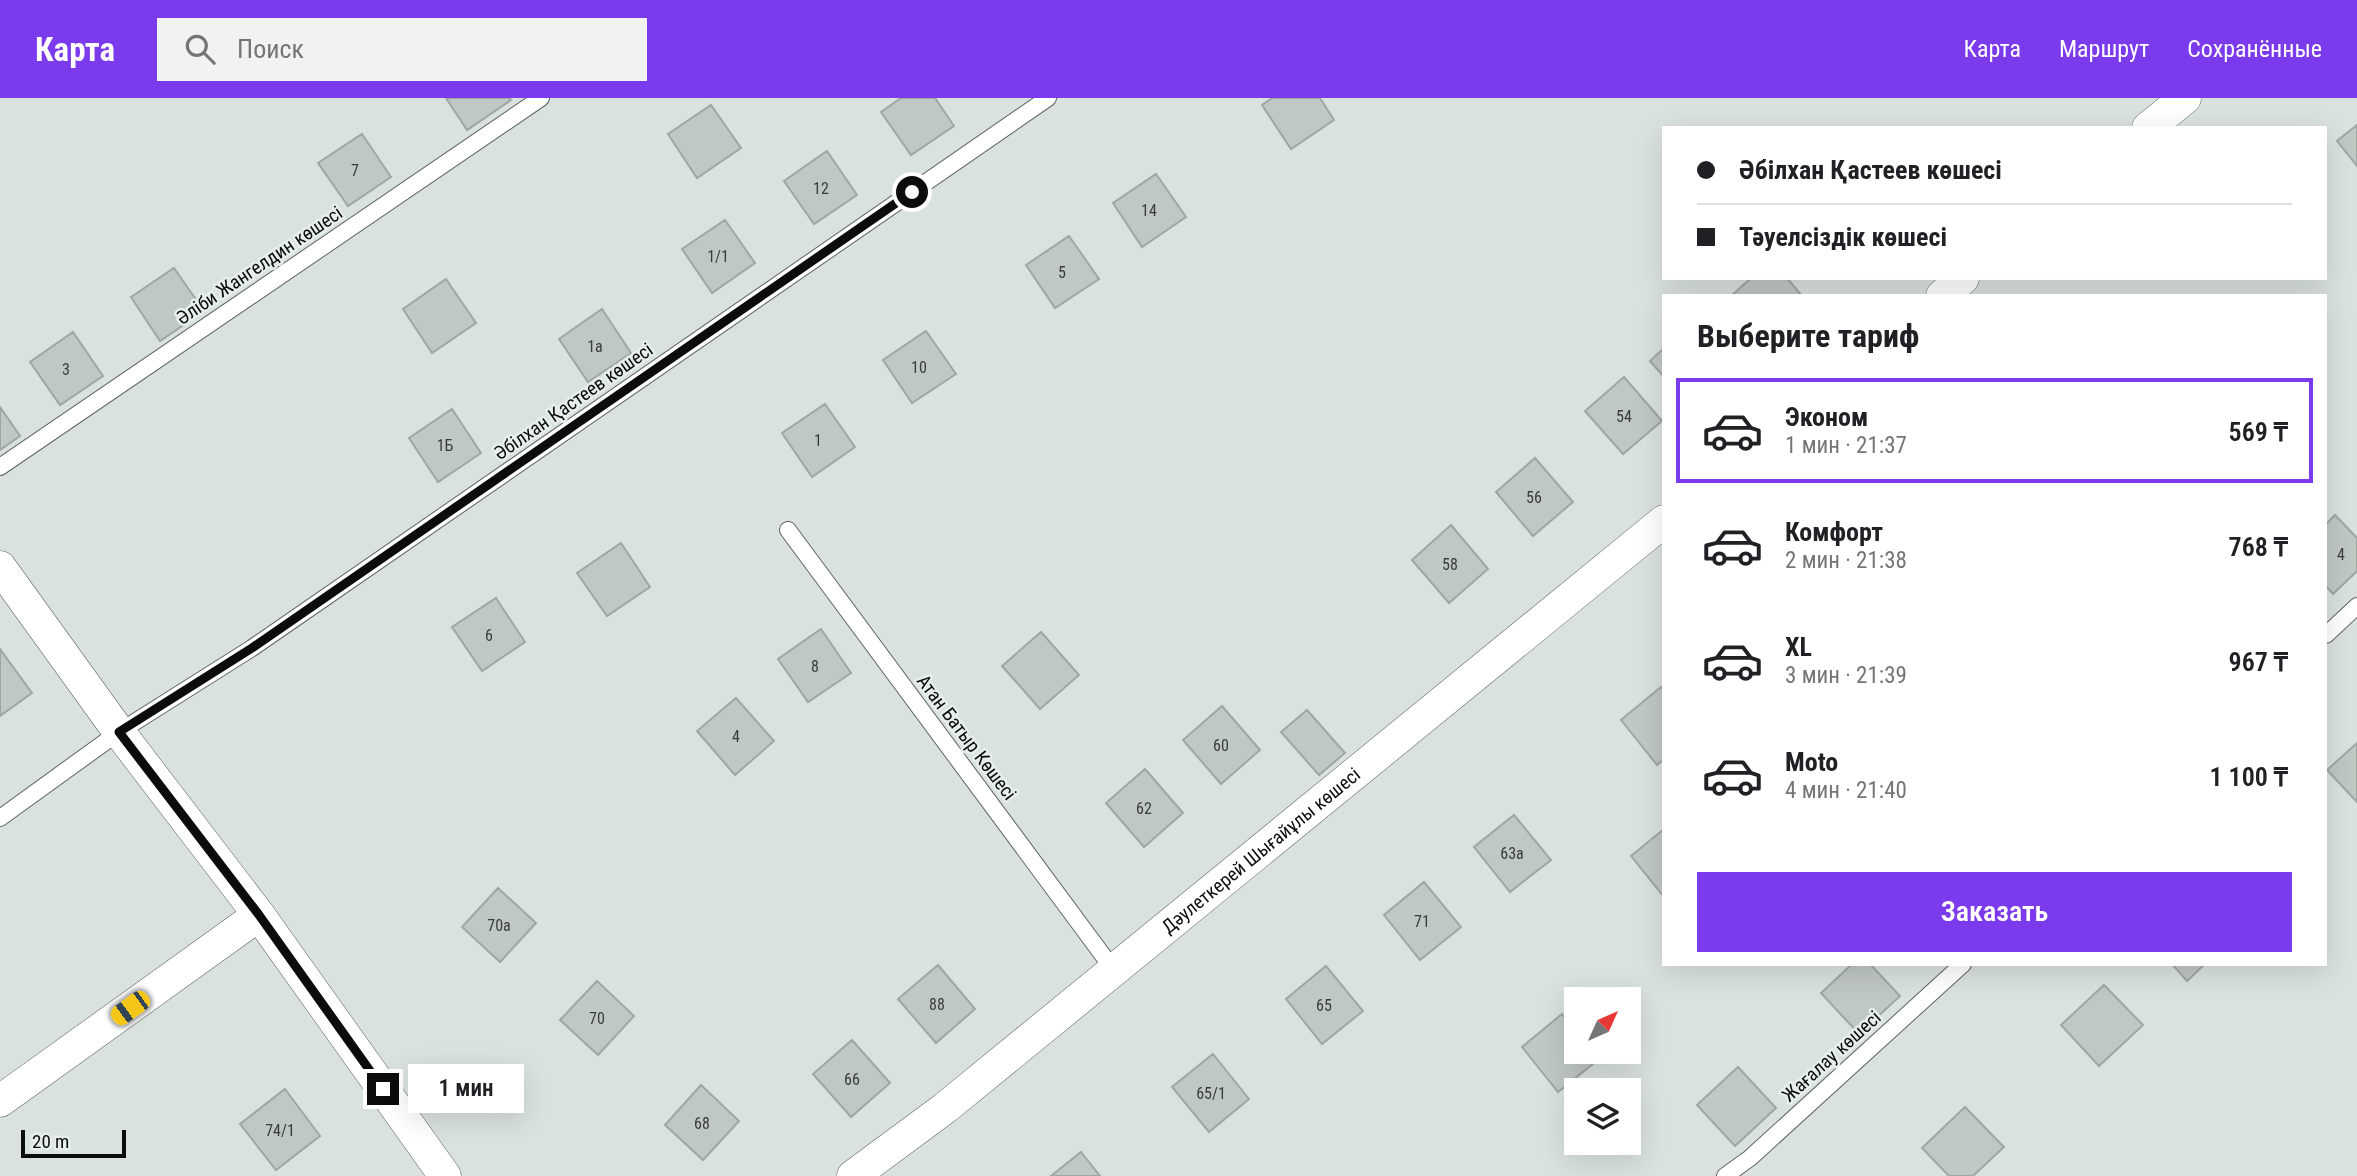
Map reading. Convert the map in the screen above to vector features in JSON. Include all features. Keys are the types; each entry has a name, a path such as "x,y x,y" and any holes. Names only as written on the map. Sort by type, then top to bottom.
{"street":[{"path":"2150,126 2185,98"},
{"path":"1944,294 1961,280"},
{"name":"Дәулеткерей Шығайұлы көшесі","path":"853,1176 946,1108 1662,523"},
{"path":"0,567 119,732 259,915 445,1176"},
{"path":"0,1101 259,915"}],"lane":[{"name":"Әліби Жангелдин көшесі","path":"0,467 541,98"},
{"name":"Әбілхан Қастеев көшесі","path":"0,818 119,732 252,648 1048,98"},
{"name":"Атан Батыр Көшесі","path":"788,530 1113,969"},
{"path":"2327,634 2357,606"},
{"name":"Жағалау көшесі","path":"1726,1176 1750,1158 1961,966"}],"building":[{"path":"446,98 509,98 511,100 467,130"},
{"path":"901,98 935,98 954,126 911,155 881,112"},
{"path":"1272,98 1320,98 1334,120 1291,149 1262,105"},
{"path":"711,105 741,148 697,178 668,134"},
{"path":"2357,125 2357,166 2337,141"},
{"path":"362,134 391,177 348,206 318,163"},
{"path":"827,151 857,195 814,224 784,181"},
{"path":"1156,174 1186,217 1142,247 1113,203"},
{"path":"725,220 755,263 712,293 682,249"},
{"path":"1069,236 1099,279 1055,308 1026,265"},
{"path":"174,268 204,311 160,341 131,297"},
{"path":"446,279 476,323 432,353 403,309"},
{"path":"1749,280 1789,280 1800,294 1733,294"},
{"path":"602,309 631,353 588,382 559,339"},
{"path":"926,331 956,374 912,403 883,360"},
{"path":"73,332 103,376 60,405 30,362"},
{"path":"1662,350 1662,375 1650,361"},
{"path":"1624,377 1662,421 1623,454 1585,411"},
{"path":"825,404 855,447 812,477 782,433"},
{"path":"0,407 20,436 0,450"},
{"path":"452,409 481,453 438,482 409,438"},
{"path":"1535,458 1573,502 1533,536 1496,492"},
{"path":"2335,515 2357,538 2357,571 2333,594 2327,587 2327,523"},
{"path":"1451,525 1488,569 1449,603 1412,560"},
{"path":"621,543 650,587 607,616 577,573"},
{"path":"496,598 525,642 482,671 452,627"},
{"path":"821,629 851,673 808,702 778,659"},
{"path":"1041,632 1079,675 1040,709 1002,666"},
{"path":"0,649 32,693 0,716"},
{"path":"1661,687 1662,761 1657,765 1621,720"},
{"path":"736,698 774,741 735,775 697,731"},
{"path":"1222,706 1260,750 1221,784 1183,740"},
{"path":"1307,710 1345,753 1319,775 1281,732"},
{"path":"2357,743 2357,802 2327,770"},
{"path":"1145,769 1183,813 1144,847 1106,803"},
{"path":"1514,815 1551,860 1510,892 1474,847"},
{"path":"1662,831 1662,895 1631,856"},
{"path":"1424,882 1461,927 1420,960 1384,915"},
{"path":"498,888 536,923 500,962 462,927"},
{"path":"938,965 975,1009 936,1043 898,999"},
{"path":"1326,966 1363,1011 1322,1044 1286,999"},
{"path":"1850,966 1872,966 1900,996 1859,1034 1821,993"},
{"path":"2174,966 2203,966 2187,981"},
{"path":"597,981 634,1016 598,1055 560,1020"},
{"path":"2104,985 2143,1025 2099,1066 2061,1025"},
{"path":"1562,1014 1564,1064 1593,1064 1575,1078 1564,1078 1564,1087 1558,1092 1522,1047"},
{"path":"852,1040 890,1083 851,1117 813,1074"},
{"path":"1213,1054 1249,1099 1209,1132 1172,1087"},
{"path":"1738,1067 1776,1108 1735,1146 1697,1105"},
{"path":"701,1085 739,1121 703,1160 665,1125"},
{"path":"285,1089 320,1136 276,1170 240,1124"},
{"path":"1965,1107 2004,1147 1973,1176 1949,1176 1922,1148"},
{"path":"1081,1152 1100,1176 1051,1176"}],"route":[{"path":"383,1089 259,915 119,732 252,648 912,192"}]}
